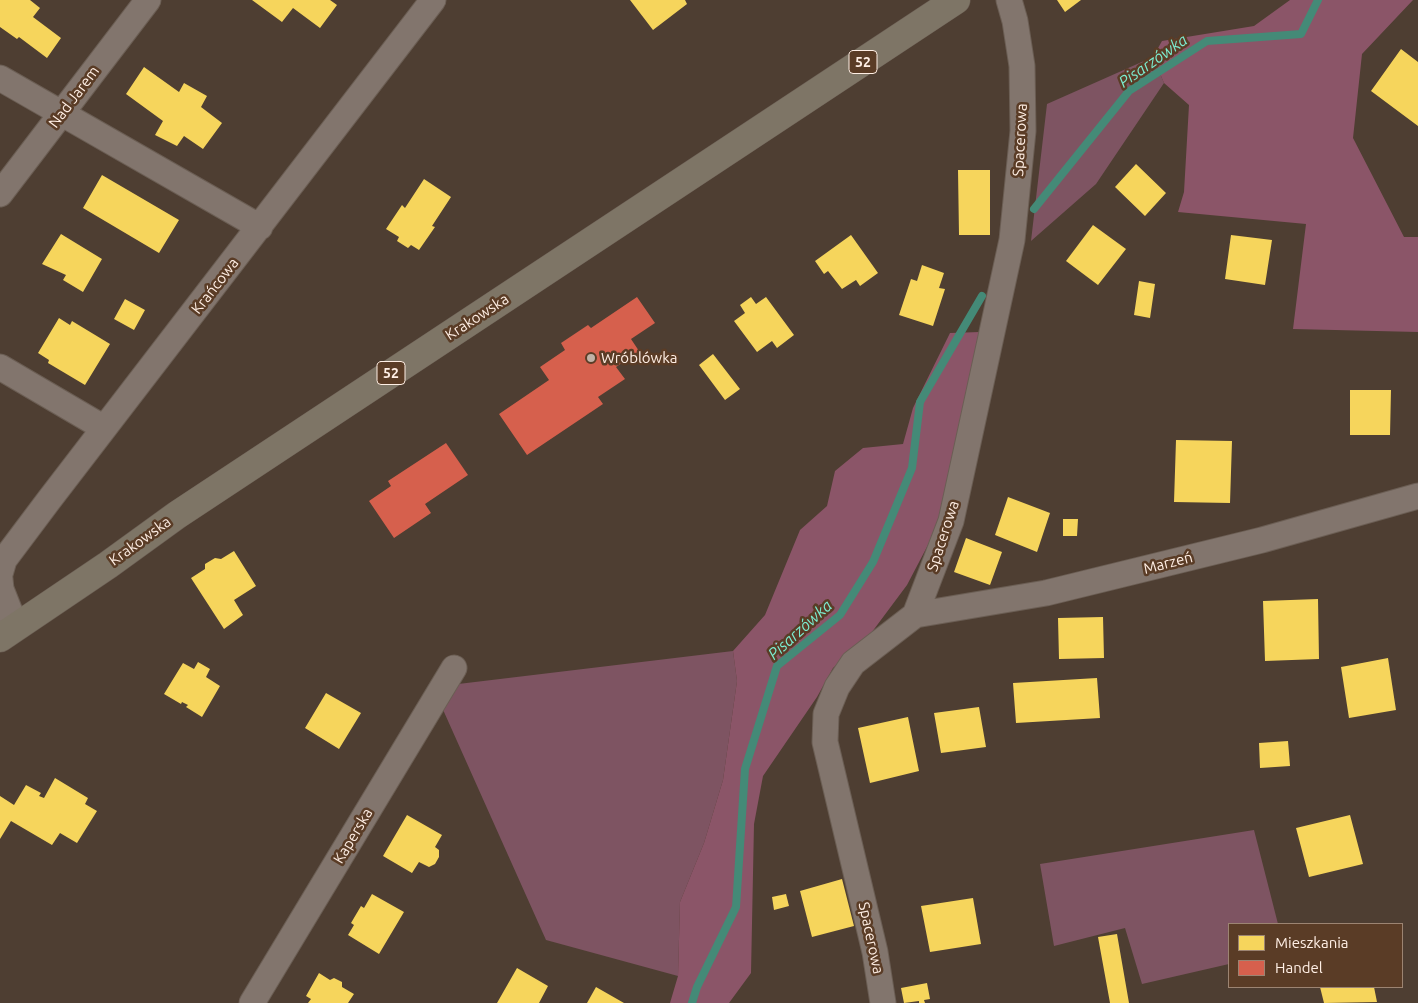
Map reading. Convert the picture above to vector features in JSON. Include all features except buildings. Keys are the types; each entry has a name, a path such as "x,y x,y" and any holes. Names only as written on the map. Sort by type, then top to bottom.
{"main road":[{"name":"Krakowska","path":"8,632 108,565 177,514 956,0"}],"street":[{"name":"Nad Jarem","path":"0,194 148,0"},
{"name":"Krańcowa","path":"0,574 4,560 433,0"},
{"name":"Spacerowa","path":"883,1003 875,952 825,742 826,714 837,687 853,663 915,614 951,521 1012,240 1023,131 1022,66 1015,21 1009,0"},
{"path":"0,78 260,227"},
{"path":"0,367 104,428"},
{"name":"Marzeń","path":"915,614 1056,590 1262,540 1418,496"},
{"path":"0,579 8,632"},
{"name":"Kaperska","path":"252,1003 454,668"}],"shaded area":[{"path":"1290,0 1413,0 1362,54 1353,138 1404,237 1418,237 1418,332 1293,329 1306,224 1178,212 1184,192 1189,105 1164,83 1153,57 1162,41 1254,26"},
{"path":"1153,57 1164,83 1096,184 1031,241 1047,104"},
{"path":"980,332 939,524 907,585 869,636 833,668 817,697 763,776 754,824 751,973 729,1003 670,1003 678,976 680,902 704,843 723,780 737,681 733,651 765,615 800,530 827,506 835,471 863,448 903,444 913,408 950,333"},
{"path":"733,651 737,681 723,780 704,843 680,902 678,976 546,940 440,703 450,685"},
{"path":"1254,830 1278,923 1228,923 1228,964 1142,984 1125,928 1054,946 1040,864"}],"waterway":[{"name":"Pisarzówka","path":"1034,209 1129,91 1207,41 1301,34 1318,0"},
{"name":"Pisarzówka","path":"692,1003 697,987 736,907 745,769 777,666 840,615 873,562 912,468 920,402 982,296"}],"place":[{"name":"Wróblówka","path":"591,358"}]}
